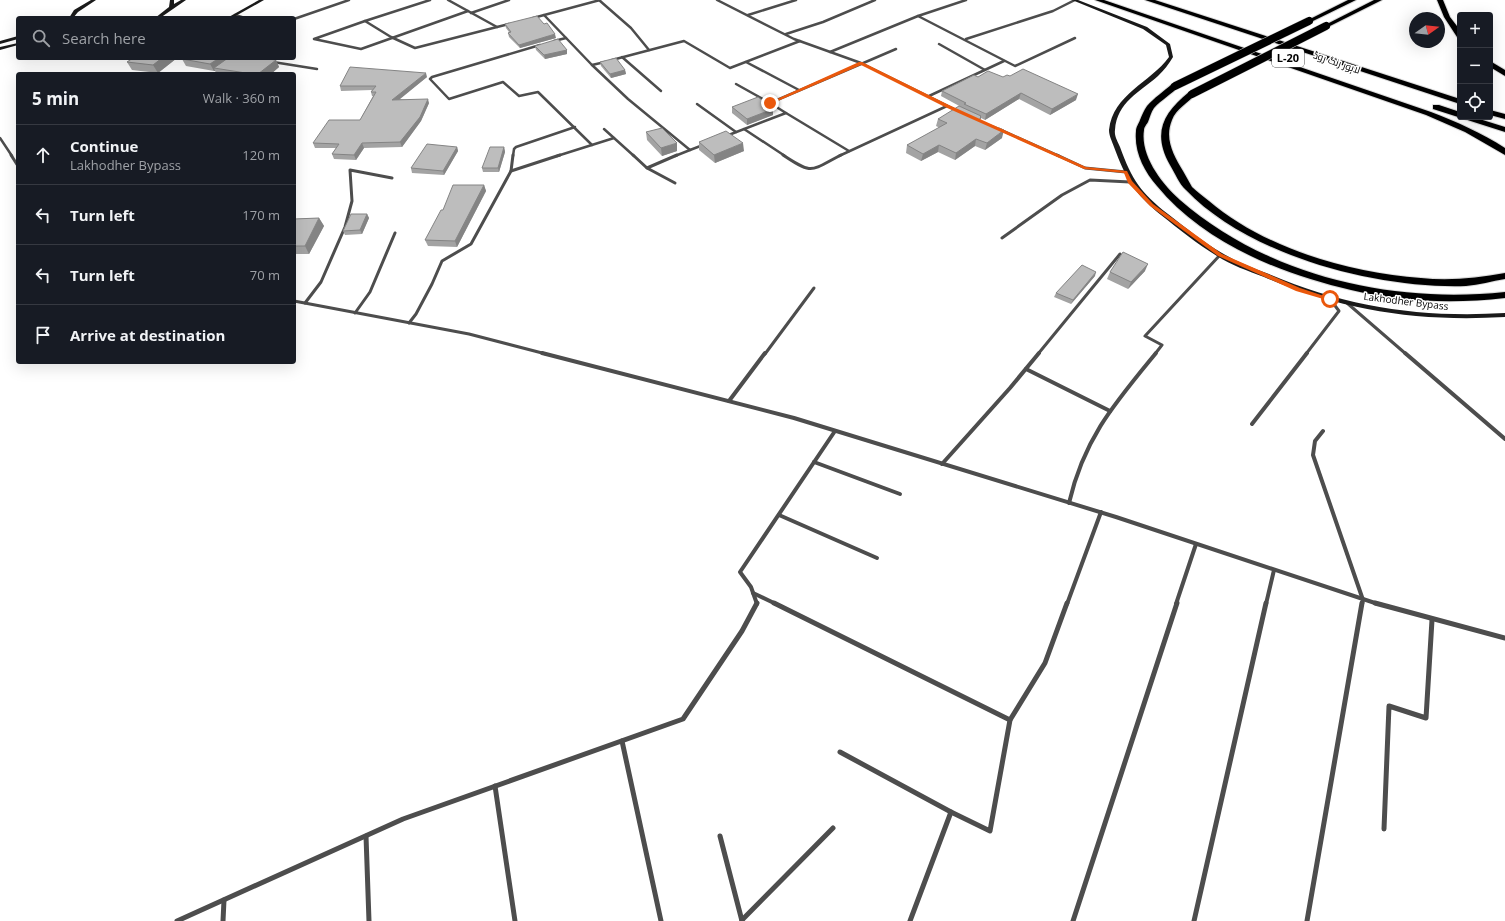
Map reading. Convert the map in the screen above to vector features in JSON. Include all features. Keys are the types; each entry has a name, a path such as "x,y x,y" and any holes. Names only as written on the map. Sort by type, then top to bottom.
{"highway":[{"path":"1098,0 1351,88 1431,113 1470,130 1505,152"},
{"name":"لاہور رنگ روڈ","path":"1116,0 1333,72"},
{"name":"لاہور رنگ روڈ","path":"1148,0 1457,101"},
{"path":"1353,0 1309,20 1164,92 1150,106 1142,119 1138,132 1140,147 1146,165 1156,180 1180,204 1212,229 1239,245 1311,276 1352,287 1394,295 1465,299 1505,295"},
{"path":"1379,0 1192,94 1173,110 1167,122 1165,143 1172,167 1198,197 1218,214 1247,231 1300,256 1378,277 1441,283 1476,282 1505,276"},
{"path":"1440,0 1447,17 1457,31"},
{"path":"1493,65 1505,74"},
{"path":"1385,90 1457,114"},
{"path":"1493,113 1505,117"},
{"path":"1474,120 1505,130"}],"main road":[{"path":"72,16 76,11 94,0"},
{"path":"171,8 172,0"},
{"path":"160,16 184,0"},
{"path":"232,16 262,0"},
{"name":"Lakhodher Bypass","path":"1075,0 1145,28 1168,44 1171,57 1167,65 1125,98 1116,114 1112,131 1130,182 1152,205 1220,255 1298,289 1330,299 1379,310 1429,316 1476,318 1505,315"},
{"path":"0,43 16,38"},
{"path":"0,49 16,45"}],"street":[{"path":"296,18 349,0"},
{"path":"430,0 314,39 361,49 391,37 509,0"},
{"path":"448,0 497,27"},
{"path":"530,18 600,0 631,28 649,50"},
{"path":"718,0 800,41 861,63 961,112"},
{"path":"748,15 796,0"},
{"path":"786,34 824,22 875,0"},
{"path":"830,52 918,16 966,0"},
{"path":"966,39 1029,18 1053,12 1075,0"},
{"path":"235,14 240,16"},
{"path":"544,15 592,65 628,99 690,150"},
{"path":"918,16 966,39 1015,66 1075,38"},
{"path":"365,21 391,37 416,48 510,24"},
{"path":"552,42 566,38"},
{"path":"592,65 684,41 730,68 800,41"},
{"path":"545,44 430,79 449,99 503,82 519,96 538,92 592,145"},
{"path":"939,44 985,70"},
{"path":"770,103 896,49"},
{"path":"622,57 661,90"},
{"path":"265,60 317,68"},
{"path":"930,96 1004,61"},
{"path":"746,62 799,90"},
{"path":"736,84 849,151"},
{"path":"697,104 736,132"},
{"path":"744,129 802,168 813,170 849,151 947,106"},
{"path":"723,137 786,113"},
{"path":"409,323 416,314 442,261 471,244 511,171 514,149 516,147 575,127"},
{"path":"996,128 1086,168 1126,172"},
{"path":"604,129 646,168 675,182"},
{"path":"0,138 16,163"},
{"path":"511,171 614,138"},
{"path":"646,168 710,142"},
{"path":"306,303 321,282 345,227 352,201 350,170 392,178"},
{"path":"1002,238 1062,194 1090,180 1130,182"},
{"path":"355,312 370,292 395,232"},
{"path":"942,464 1026,368 1120,254"},
{"path":"1069,503 1076,475 1086,450 1110,410 1162,345 1145,336 1220,255"},
{"path":"729,402 814,288"},
{"path":"1252,424 1339,311 1330,299"},
{"path":"296,301 469,334 835,431 1101,512 1363,600 1432,620 1505,638"},
{"path":"1347,303 1505,440"},
{"path":"1026,368 1110,410"},
{"path":"177,921 403,819 683,719 742,632 757,604 751,587 740,572 835,431"},
{"path":"1306,921 1363,600 1313,455 1315,441 1323,431"},
{"path":"814,462 900,494"},
{"path":"840,752 951,812 990,831 1010,720 1045,663 1101,512"},
{"path":"778,515 877,558"},
{"path":"1073,921 1196,544"},
{"path":"1194,921 1274,570"},
{"path":"753,593 1010,720"},
{"path":"1384,829 1389,706 1426,718 1432,620"},
{"path":"622,741 661,921"},
{"path":"494,786 515,921"},
{"path":"910,921 951,812"},
{"path":"742,920 833,828"},
{"path":"366,836 369,921"},
{"path":"720,836 742,920"},
{"path":"223,921 224,900"}],"building":[{"path":"537,16 544,24 547,23 555,34 519,45 508,33 511,32 505,24"},
{"path":"558,39 567,50 544,55 535,46"},
{"path":"616,58 625,70 610,74 600,62"},
{"path":"130,60 159,60 153,65 127,62"},
{"path":"188,60 216,60 210,64"},
{"path":"225,60 276,60 261,72 239,72 214,68"},
{"path":"350,67 426,73 392,100 428,99 420,117 400,142 362,143 354,155 332,154 339,144 313,143 329,120 360,120 376,92 371,92 376,86 340,86"},
{"path":"1023,69 1078,94 1052,109 1021,93 986,114 964,104 966,103 942,91 974,75 978,77 988,71 1003,77 1007,75 1010,76"},
{"path":"758,97 773,109 747,119 732,107"},
{"path":"959,106 981,116 978,120 1004,130 987,143 976,139 956,153 939,145 923,154 907,145 947,123 938,119"},
{"path":"662,128 677,143 661,148 646,132"},
{"path":"726,131 743,143 714,155 699,142"},
{"path":"427,144 457,147 443,171 411,168"},
{"path":"490,147 504,147 498,168 482,168"},
{"path":"453,185 484,185 455,241 425,240 441,210 443,210"},
{"path":"351,214 367,214 360,230 343,231"},
{"path":"319,218 305,246 296,246 296,219"},
{"path":"1123,252 1148,264 1131,282 1110,272"},
{"path":"1082,265 1096,272 1073,300 1056,293"}],"route":[{"path":"770,103 861,63 930,96 947,106 1086,168 1126,172 1130,182 1152,205 1220,255 1298,289 1330,299"}]}
